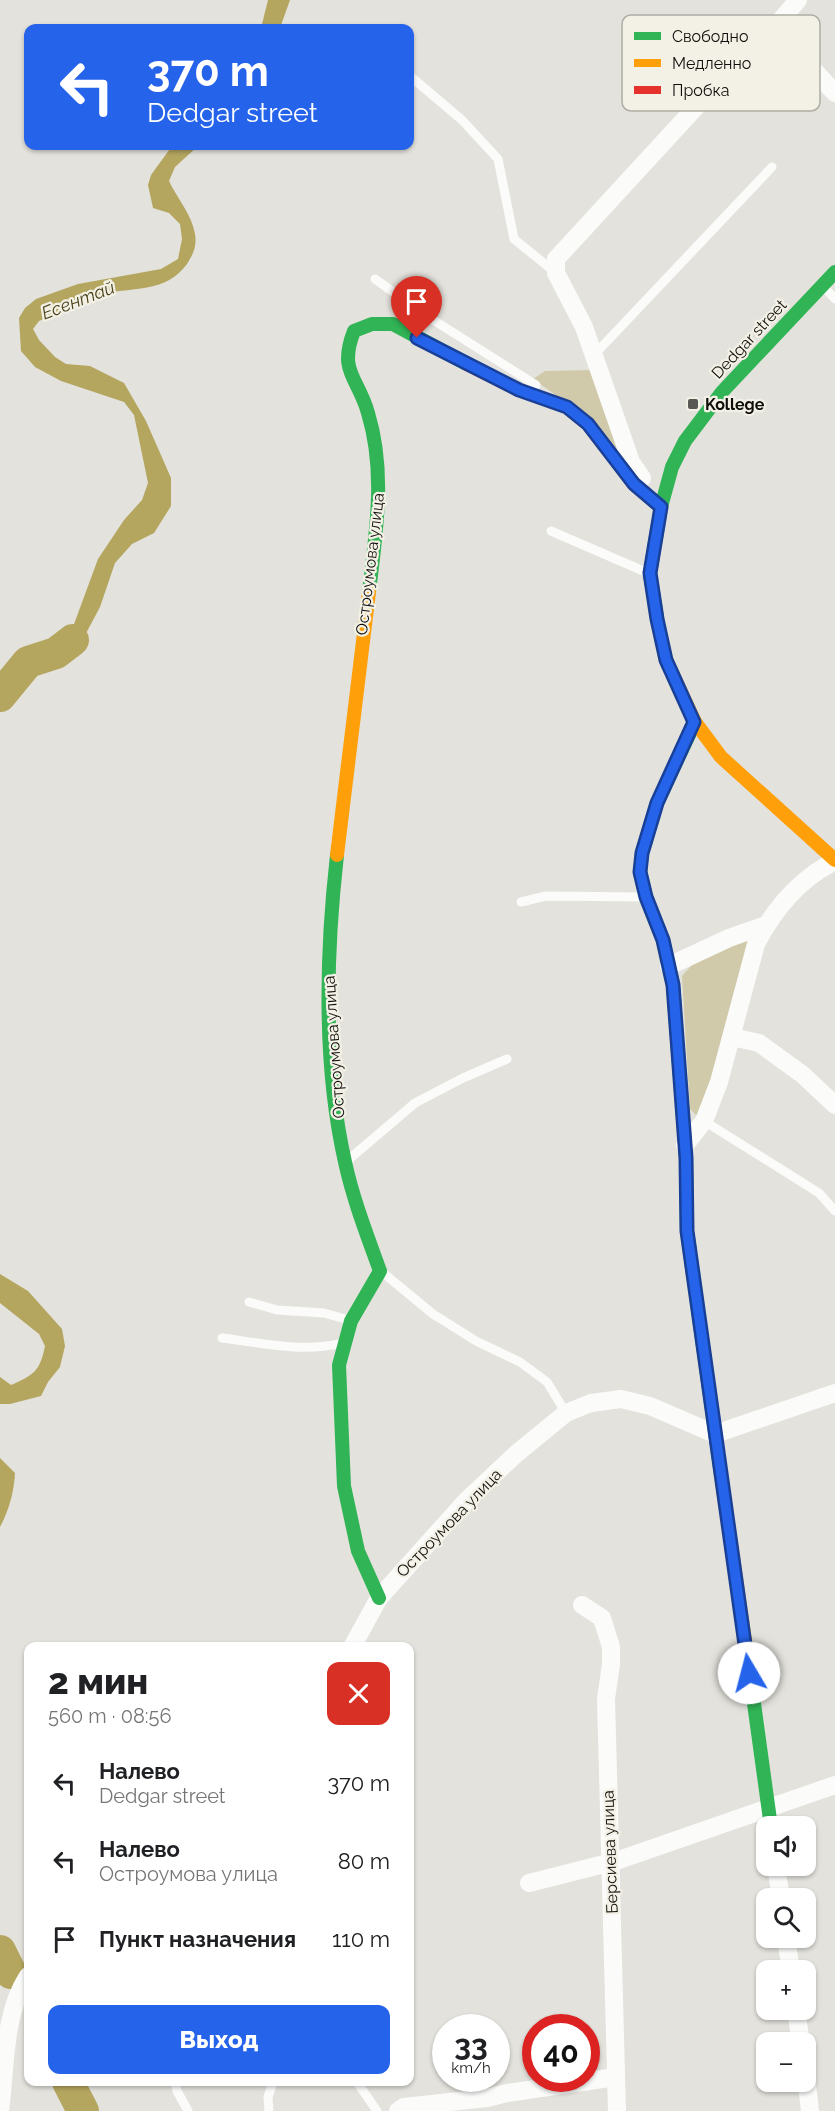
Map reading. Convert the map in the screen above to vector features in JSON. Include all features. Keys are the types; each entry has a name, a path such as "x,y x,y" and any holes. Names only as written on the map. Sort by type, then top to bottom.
{"street":[{"path":"785,15 798,0"},
{"path":"820,77 835,93"},
{"path":"661,507 631,462 584,327 556,273 556,259 692,111"},
{"name":"Dedgar street","path":"835,272 722,392 685,441 672,467 661,507 650,573 666,660 694,722 720,757 835,860"},
{"name":"Остроумова улица","path":"379,1598 358,1551 344,1485 339,1365 351,1321 380,1271 356,1203 345,1162 335,1107 328,992 332,899 378,513 379,479 374,438 364,401 348,373 346,348 354,331 372,324 393,324 509,386 567,407 588,424 634,484 661,507"},
{"path":"694,722 657,803 647,832 640,872 646,897 663,940 673,985 685,1146 687,1231 769,1816"},
{"path":"685,1146 704,1121 732,1037 756,945 766,925 781,904 815,871 835,860"},
{"path":"669,966 729,938 766,925"},
{"path":"732,1037 759,1043 803,1075 835,1105"},
{"path":"715,1434 835,1393"},
{"name":"Остроумова улица","path":"354,1642 379,1598 466,1501 516,1454 566,1413 591,1403 621,1399 650,1406 715,1434"},
{"name":"Берсиева улица","path":"582,1605 602,1618 611,1647 606,1699 616,2111"},
{"path":"529,1883 609,1863 835,1785"},
{"path":"0,2111 4,2040 11,2013 24,1982"},
{"path":"398,2111 404,2107 487,2098 616,2077"},
{"path":"808,2092 810,2111"}],"lane":[{"path":"414,79 462,120 498,159 514,240 556,273"},
{"path":"594,355 772,167"},
{"path":"375,279 427,316 567,407"},
{"path":"823,285 835,299"},
{"path":"551,531 650,573"},
{"path":"520,902 546,896 646,897"},
{"path":"345,1162 415,1103 463,1078 507,1059"},
{"path":"704,1121 819,1192 835,1210"},
{"path":"380,1271 433,1314 476,1341 520,1362 547,1382 566,1413"},
{"path":"249,1302 277,1310 324,1313 351,1321"},
{"path":"222,1338 294,1348 328,1347 345,1343"},
{"path":"176,2086 188,2111"},
{"path":"269,2111 268,2097 272,2086"},
{"path":"360,2086 377,2111"}],"shaded area":[{"path":"592,370 625,459 553,393 533,379 545,371"},
{"path":"748,936 751,946 702,1114 696,1115 690,1109 682,976 692,965"}],"water":[{"path":"268,0 290,0 281,24 262,24"},
{"path":"169,150 194,150 175,167 169,181 188,213 195,234 194,250 187,264 169,280 148,287 95,296 39,321 33,329 39,340 55,357 66,364 90,366 124,383 146,421 171,478 171,506 154,533 132,544 115,563 100,607 83,639 59,654 32,660 70,635 98,559 124,520 142,500 148,483 134,415 124,402 61,381 35,367 21,351 19,318 25,308 36,299 78,284 161,269 178,259 182,239 180,224 169,213 153,208 148,185 151,175"},
{"path":"0,1274 28,1291 62,1329 65,1346 60,1367 48,1382 41,1396 10,1404 0,1404 0,1377 11,1385 31,1375 41,1361 45,1346 39,1334 0,1303"},
{"path":"0,1458 15,1473 14,1487 0,1527"}],"waterway":[{"name":"Есентай","path":"0,696 28,662 56,653 73,640"},
{"path":"0,1951 11,1973"},
{"path":"70,2086 83,2111"}],"traffic: fast":[{"path":"658,624 650,573 661,507 672,467 685,441 722,392 835,272"},
{"path":"369,592 377,525 377,457 368,413 349,365 348,356 354,331 372,324 393,324 467,364"},
{"path":"695,722 657,803 642,853 640,872 646,897 663,940 673,985 686,1158 687,1231 721,1475"},
{"path":"337,855 329,970 333,1087 348,1176 380,1271 351,1321 339,1365 344,1486 358,1551 379,1598"},
{"path":"752,1689 769,1816"}],"traffic: slow":[{"path":"337,855 369,592"},
{"path":"658,624 666,660 695,722 721,757 835,860"},
{"path":"721,1475 752,1689"}],"traffic: jam":[{"path":"467,364 519,390 567,407 588,424 634,484 661,507"}],"place":[{"name":"Kollege","path":"693,404"}],"route":[{"path":"417,338 519,390 567,407 588,424 634,484 661,507 650,573 657,619 666,660 694,722 657,803 647,832 640,872 646,897 663,940 673,985 686,1158 687,1231 749,1673"}]}
